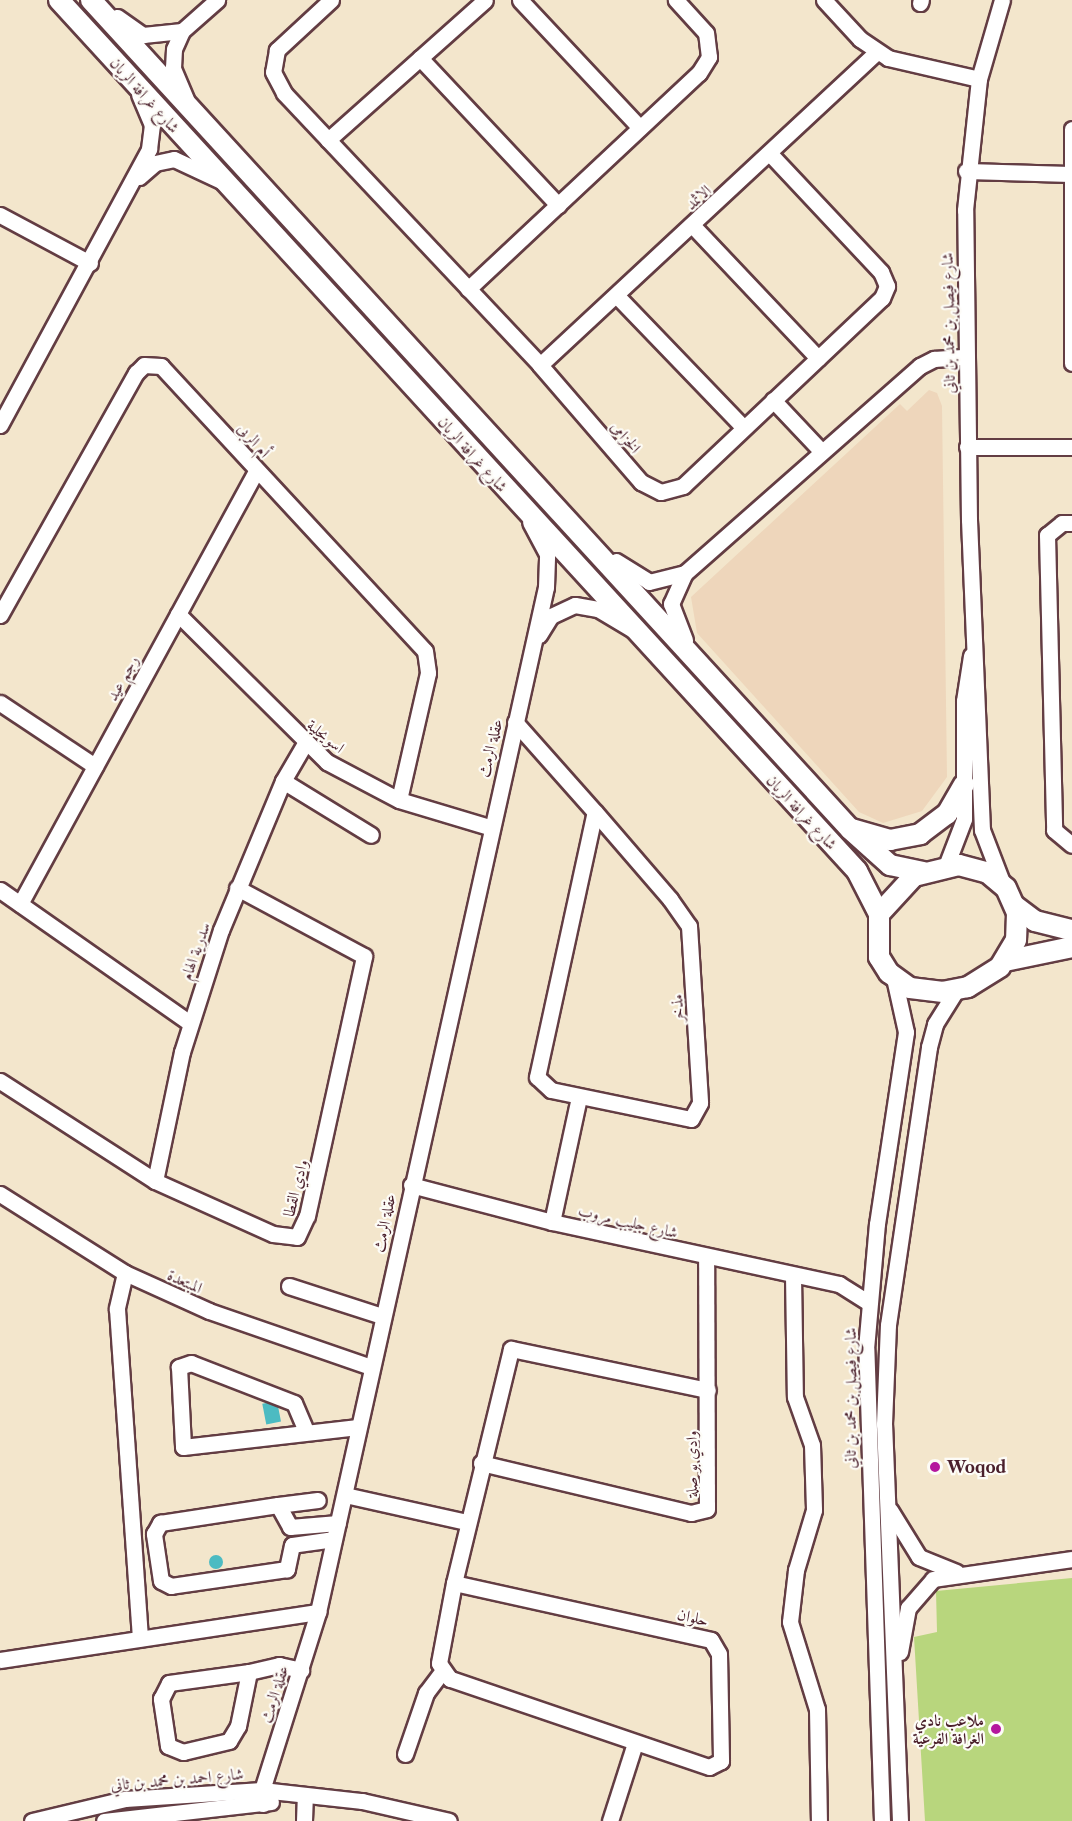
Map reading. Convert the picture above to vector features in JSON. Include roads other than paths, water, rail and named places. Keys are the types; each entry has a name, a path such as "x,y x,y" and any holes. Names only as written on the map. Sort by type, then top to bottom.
{"main road":[{"name":"شارع غرافة الريان","path":"59,0 634,631 857,871 879,914"},
{"name":"شارع غرافة الريان","path":"95,5 850,829 890,865 922,872"},
{"path":"850,829 890,840 920,834 946,814 964,785"},
{"path":"946,866 980,869 1004,885 1015,906 1018,933 1005,961 979,983 956,991 919,990 894,978 879,957 879,914 897,889 922,872 946,866"},
{"path":"1015,906 1035,921 1072,930"},
{"path":"1005,961 1072,947"}],"street":[{"path":"186,104 172,62 182,31 217,0"},
{"name":"الخزامى","path":"331,0 277,50 273,72 284,93 540,364 641,482 661,492 682,486 882,298 887,286 881,272 771,155"},
{"path":"328,140 485,0"},
{"path":"520,0 640,128"},
{"path":"468,289 699,73 709,57 706,33 676,0"},
{"path":"824,0 877,52 910,66 979,79"},
{"name":"شارع فيصل بن محمد بن ثاني","path":"1002,0 979,79 966,171 966,357 973,650 980,710 982,830 1004,885"},
{"path":"95,5 143,35 182,31"},
{"name":"الاثمد","path":"540,364 771,155 877,52"},
{"path":"420,57 558,204"},
{"path":"0,425 131,186 153,134 137,87"},
{"path":"1072,129 1072,363"},
{"path":"131,186 148,167 174,159 224,182"},
{"path":"966,171 1071,174"},
{"path":"0,214 90,263"},
{"path":"693,226 818,358"},
{"path":"617,296 744,428"},
{"path":"686,649 671,604 685,573 920,366 934,359 966,357"},
{"name":"أم الربى","path":"0,615 144,365 165,369 425,651 428,673 399,800"},
{"path":"773,400 821,452"},
{"path":"968,447 1072,447"},
{"name":"رجم عيد","path":"20,904 257,470"},
{"name":"عقلة الرمث","path":"263,1797 318,1612 489,827 533,645 549,564 530,516"},
{"path":"1072,523 1062,523 1047,535 1054,830 1072,845"},
{"path":"601,556 649,582 685,573"},
{"name":"عقلة الرمث","path":"533,645 551,616 575,605 598,609 634,631"},
{"name":"اسويحلية","path":"178,614 304,745 399,800 489,827"},
{"name":"شارع فيصل بن محمد بن ثاني","path":"946,866 962,831 964,710 973,650"},
{"path":"0,703 95,766"},
{"path":"964,710 980,710"},
{"name":"مذخر","path":"515,722 595,812 689,926 700,1103 696,1115 685,1120 544,1087 536,1068 595,812"},
{"name":"سدرية الهام","path":"155,1181 190,1023 237,888 283,781 304,745"},
{"path":"283,781 370,835"},
{"name":"وادي القطا","path":"0,1081 155,1181 287,1238 300,1234 307,1216 364,956 237,888"},
{"path":"0,890 190,1023"},
{"name":"شارع فيصل بن محمد بن ثاني","path":"882,1821 868,1472 868,1302 906,1032 894,978"},
{"path":"900,1821 885,1424 892,1288 929,1047 935,1024 956,991"},
{"path":"552,1222 579,1097"},
{"name":"شارع جليب مروب","path":"411,1185 552,1222 706,1258 839,1284 868,1302"},
{"name":"المبتعدة","path":"0,1194 125,1273 208,1311 371,1367"},
{"name":"وادي بو صلة","path":"481,1463 703,1512 710,1498 706,1258"},
{"path":"125,1273 117,1309 140,1638"},
{"name":"شارع جليب مروب","path":"839,1284 871,1274"},
{"path":"793,1275 795,1397 812,1445 813,1510 796,1570 790,1622 817,1709 819,1821"},
{"path":"289,1286 382,1316"},
{"path":"405,1754 426,1694 441,1673 454,1583 507,1354 517,1347 708,1390"},
{"path":"306,1431 294,1403 191,1363 179,1367 183,1447 306,1431 358,1427"},
{"path":"345,1495 467,1522"},
{"path":"318,1500 160,1523 154,1534 165,1585 294,1568 292,1545 334,1539"},
{"path":"278,1505 290,1527 338,1523"},
{"path":"887,1506 919,1557 956,1572"},
{"path":"895,1709 908,1608 933,1578 956,1572 1072,1560"},
{"name":"حلوان","path":"441,1673 635,1743 709,1767 718,1765 723,1702 715,1643 454,1583"},
{"path":"0,1660 318,1612"},
{"path":"249,1672 238,1726 229,1741 183,1752 168,1746 161,1699 169,1683 249,1672 279,1665 301,1670"},
{"path":"610,1821 635,1743"},
{"name":"شارع احمد بن محمد بن ثاني","path":"104,1821 263,1797"},
{"name":"شارع احمد بن محمد بن ثاني","path":"32,1821 125,1799 263,1797 362,1801 449,1821"},
{"path":"298,1797 304,1821"}],"water":[{"path":"277,1401 281,1422 266,1424 262,1404"},
{"path":"216,1555 221,1557 223,1562 221,1567 216,1569 211,1567 209,1562 211,1557"}],"place":[{"name":"Woqod","path":"935,1467"},
{"name":"ملاعب نادي الغرافة الفرعية","path":"996,1729"}]}
